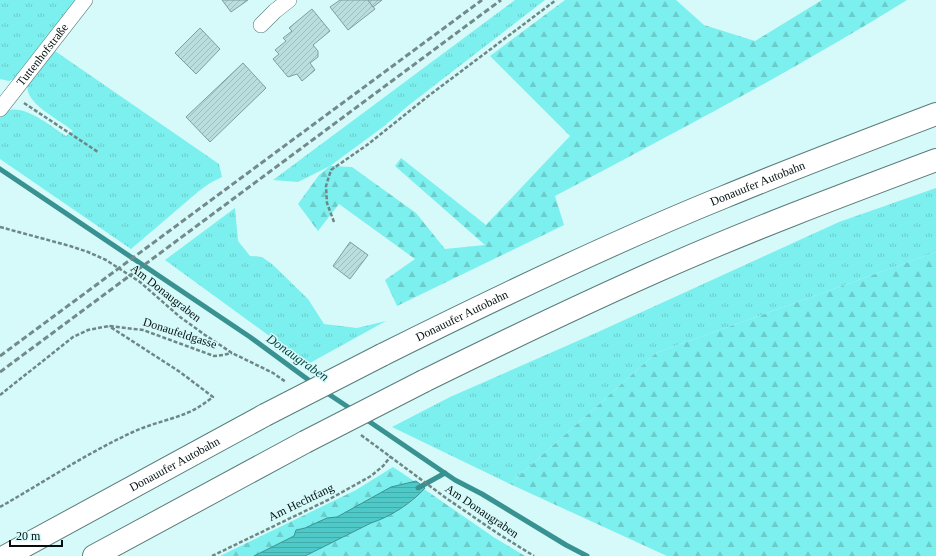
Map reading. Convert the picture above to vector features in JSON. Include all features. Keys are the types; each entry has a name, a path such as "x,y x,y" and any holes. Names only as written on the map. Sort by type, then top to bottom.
{"highway":[{"name":"Donauufer Autobahn","path":"6,556 265,415 495,300 638,233 791,169 936,114"},
{"path":"94,556 306,442 424,381 586,303 799,212 936,160"}],"street":[{"name":"Tuttenhofstraße","path":"0,109 85,0"},
{"path":"261,25 289,0"}],"path":[{"path":"334,222 327,203 326,186 331,170 367,145 427,97 556,0"},
{"path":"11,94 98,152"},
{"name":"Am Donaugraben","path":"0,227 70,246 106,260 140,282 180,317 232,352 248,360"},
{"path":"0,507 99,449 132,432 190,412 213,397 174,368 109,326"},
{"name":"Donaufeldgasse","path":"0,395 73,338 88,330 109,326 143,330 214,356 232,352"},
{"name":"Am Hechtfang","path":"212,556 328,500 371,476 383,466 391,456"},
{"name":"Am Donaugraben","path":"421,479 497,533 534,556"}],"green space":[{"path":"0,0 77,0 14,79 9,81 0,79"},
{"path":"515,0 545,0 409,105 383,127 330,166 298,182 273,180"},
{"path":"565,0 676,0 704,25 755,41 822,0 907,0 777,77 555,196 564,225 397,306 385,280 415,259 339,204 318,231 298,204 319,175 330,166 352,167 416,213 445,249 485,245 395,166 401,158 486,225 570,136 490,56"},
{"path":"55,51 219,164 222,177 199,191 131,249 0,159 0,117 8,110 24,111 31,114 66,136 73,131 43,110 30,96 28,89 31,78"},
{"path":"936,188 936,252 656,353 510,484 392,427 450,397 598,332 839,222"},
{"path":"235,208 238,241 250,256 262,257 272,264 308,299 324,324 357,328 386,321 308,364 165,260"},
{"path":"936,252 936,556 667,556 510,484 656,353"},
{"path":"393,467 414,481 391,487 337,517 327,518 305,528 301,528 294,536 254,556 220,556 356,490"},
{"path":"424,489 495,538 525,556 305,556 371,523 393,514 407,505"}],"shaded area":[{"path":"416,481 425,488 420,494 400,509 305,556 254,556 294,536 296,530 305,528 327,518 337,517 391,487"}],"building":[{"path":"222,0 248,0 231,12"},
{"path":"340,0 368,0 375,9 348,30 330,7"},
{"path":"368,0 382,0 373,7"},
{"path":"312,9 330,31 313,45 318,51 318,57 310,63 315,70 302,81 297,74 288,77 273,59 279,54 275,50 286,41 283,38 292,31 289,28"},
{"path":"200,28 220,49 196,74 175,53"},
{"path":"243,63 266,88 210,142 186,117"},
{"path":"350,242 368,255 350,279 333,266"}],"waterway":[{"name":"Donaugraben","path":"0,169 250,337 314,384"},
{"name":"Donaugraben","path":"324,391 354,411"},
{"name":"Donaugraben","path":"364,418 455,480 482,494 566,545 587,556"},
{"path":"418,488 445,473"}],"railway":[{"path":"0,356 482,0"},
{"path":"0,372 501,0"}]}
